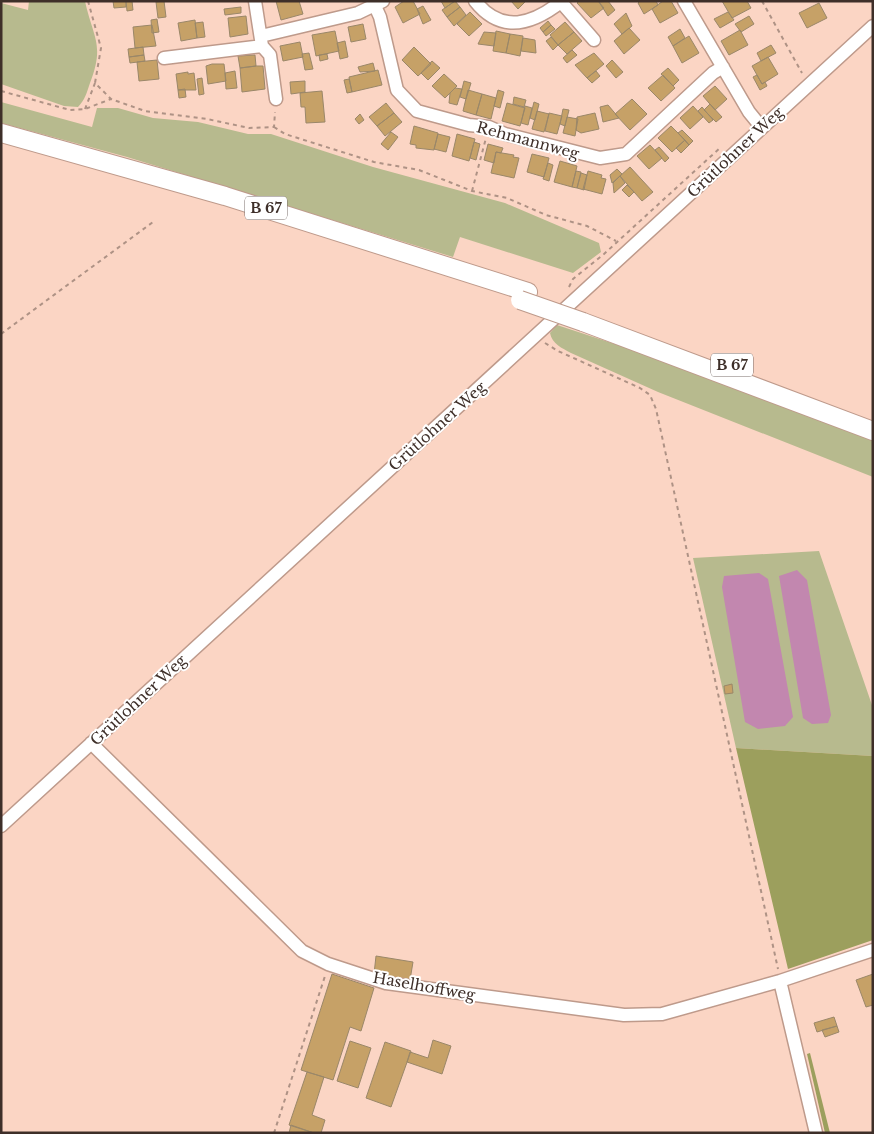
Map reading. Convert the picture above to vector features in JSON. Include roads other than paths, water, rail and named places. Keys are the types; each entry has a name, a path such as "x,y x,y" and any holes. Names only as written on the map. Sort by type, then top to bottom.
{"highway":[{"name":"B 67","path":"1,133 225,196 524,296 873,418"},
{"name":"B 67","path":"1,143 524,296"},
{"name":"B 67","path":"586,318 873,431"}],"street":[{"path":"255,1 261,41 270,55 276,99"},
{"path":"475,1 491,16 508,23 523,23 538,19 562,2 594,40"},
{"path":"684,1 749,112 762,128"},
{"path":"164,58 261,41 379,4"},
{"name":"Rehmannweg","path":"379,4 380,17 397,90 417,110 470,125 489,127 505,134 600,158 626,154 713,73 723,67"},
{"name":"Grütlohner Weg","path":"1,826 873,26"},
{"name":"Haselhoffweg","path":"91,743 302,951 328,964 386,983 624,1015 662,1014 780,981 873,950"},
{"path":"780,981 816,1133"}]}
